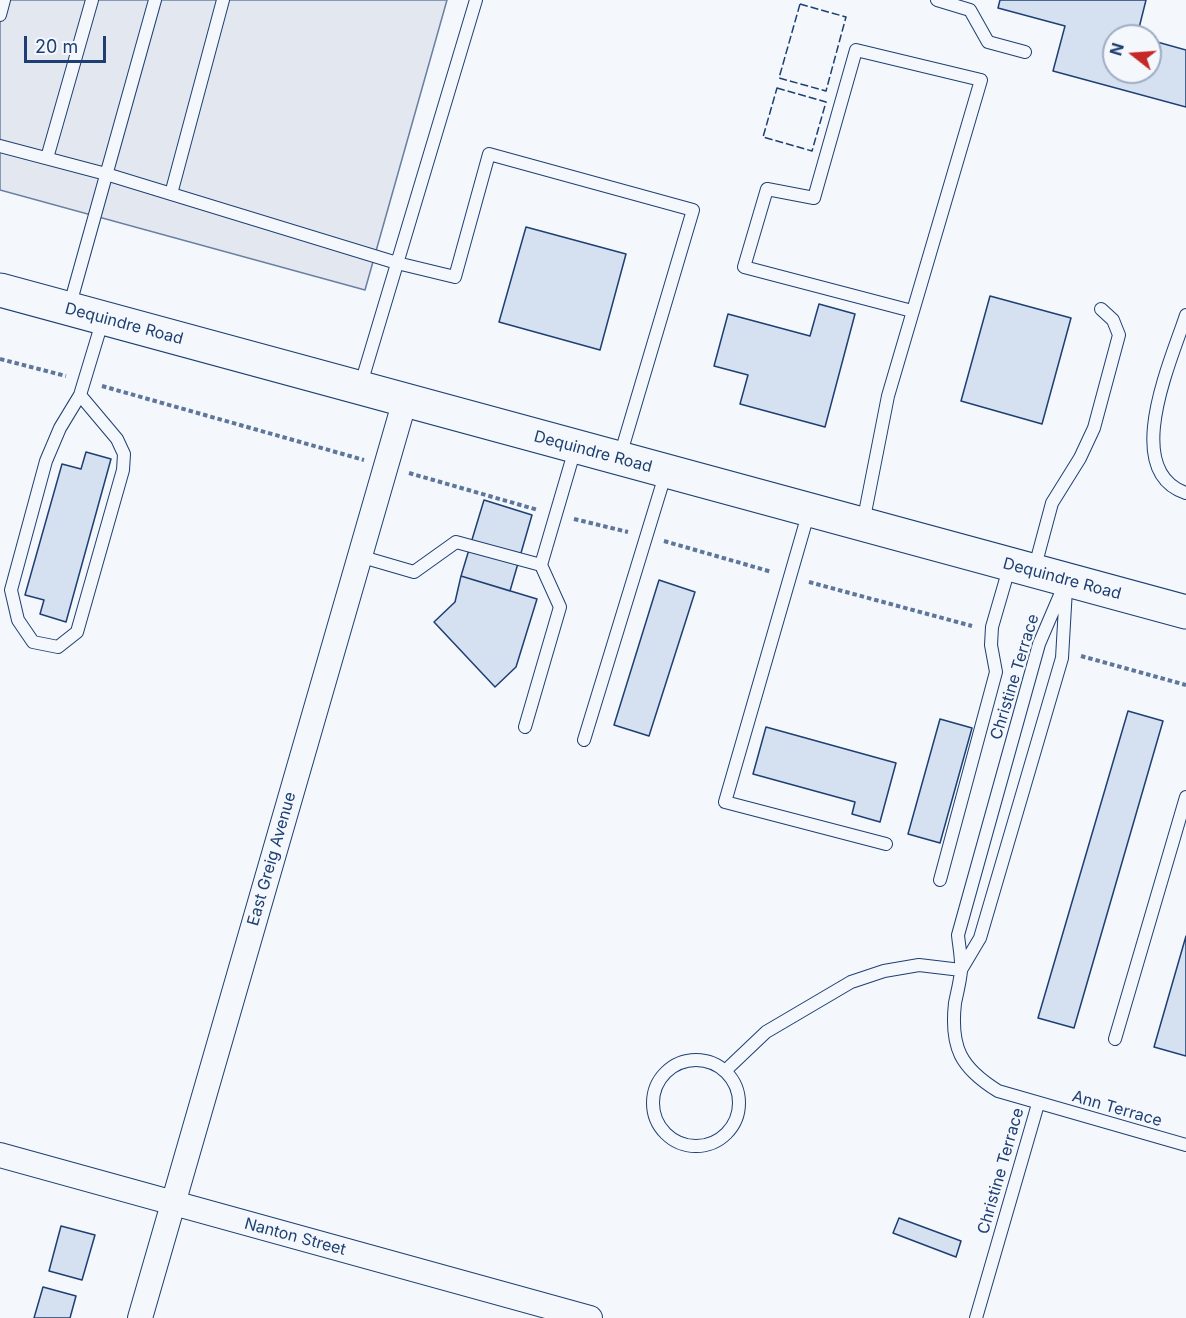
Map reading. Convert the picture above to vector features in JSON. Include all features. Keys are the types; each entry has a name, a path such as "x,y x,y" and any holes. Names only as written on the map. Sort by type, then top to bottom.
{"main road":[{"name":"Dequindre Road","path":"0,290 1186,612"}],"street":[{"name":"East Greig Avenue","path":"140,1318 405,400"},
{"name":"Nanton Street","path":"0,1155 590,1318"}],"lane":[{"path":"0,15 4,0"},
{"path":"47,158 92,0"},
{"path":"69,309 155,0"},
{"path":"171,194 223,0"},
{"path":"360,388 476,0"},
{"path":"937,0 970,10 988,42 1025,52"},
{"path":"863,525 888,396 981,80 856,50 814,198 766,189 744,267 912,312"},
{"path":"0,146 106,174 397,263 455,277 489,153 693,210 620,459"},
{"path":"940,880 996,672 991,645 992,627 1052,503 1080,458 1094,428 1119,335 1113,320 1101,309"},
{"path":"1186,315 1155,411 1153,443 1159,471 1175,489 1186,493"},
{"path":"80,395 117,439 124,454 123,470 76,632 58,648 33,642 18,621 11,590 46,461 60,428 80,395 103,318"},
{"path":"525,727 560,607 541,565 575,447"},
{"path":"584,740 666,472"},
{"path":"809,510 725,802 886,844"},
{"path":"359,556 414,572 456,542 541,565"},
{"name":"Christine Terrace","path":"976,1318 1038,1104 998,1091 978,1078 965,1065 959,1053 954,1032 955,1005 961,970 958,934 1039,644 1066,581"},
{"name":"Christine Terrace","path":"961,970 980,938 1062,658 1066,581"},
{"path":"1115,1039 1186,797"},
{"path":"725,1071 766,1032 851,982 884,971 919,965 961,970"},
{"path":"695,1059 714,1063 725,1071 735,1083 739,1098 738,1113 732,1127 722,1138 708,1145 693,1147 678,1143 665,1135 656,1123 652,1103 656,1083 664,1072 675,1064 695,1059"},
{"name":"Ann Terrace","path":"1038,1104 1186,1145"}],"path":[{"path":"0,359 365,460"}],"shaded area":[{"path":"0,0 447,0 365,290 0,190"}],"building":[{"path":"1000,0 1146,0 1140,24 1102,24 1102,84 1162,84 1162,43 1186,50 1186,107 1053,71 1065,26 998,8"},
{"path":"526,227 626,254 600,350 499,322"},
{"path":"990,296 1071,318 1042,424 961,401"},
{"path":"819,304 855,314 825,427 740,404 748,375 714,366 728,314 810,336"},
{"path":"86,452 111,459 66,622 40,614 44,600 25,595 62,464 81,469"},
{"path":"484,500 532,515 510,591 461,576"},
{"path":"461,576 537,599 516,667 495,687 434,622 455,602"},
{"path":"659,580 695,592 649,736 614,725"},
{"path":"1128,711 1163,721 1074,1028 1038,1018"},
{"path":"940,719 972,728 940,843 908,834"},
{"path":"766,727 896,763 880,822 852,814 855,802 753,774"},
{"path":"1186,936 1186,1056 1154,1047"},
{"path":"899,1218 961,1241 956,1257 893,1233"},
{"path":"61,1226 95,1235 82,1280 49,1271"},
{"path":"43,1287 76,1296 70,1318 34,1318"}],"fence":[{"path":"800,4 846,17 826,91 779,78 800,4"},
{"path":"777,88 826,102 812,151 763,137 777,88"}]}
